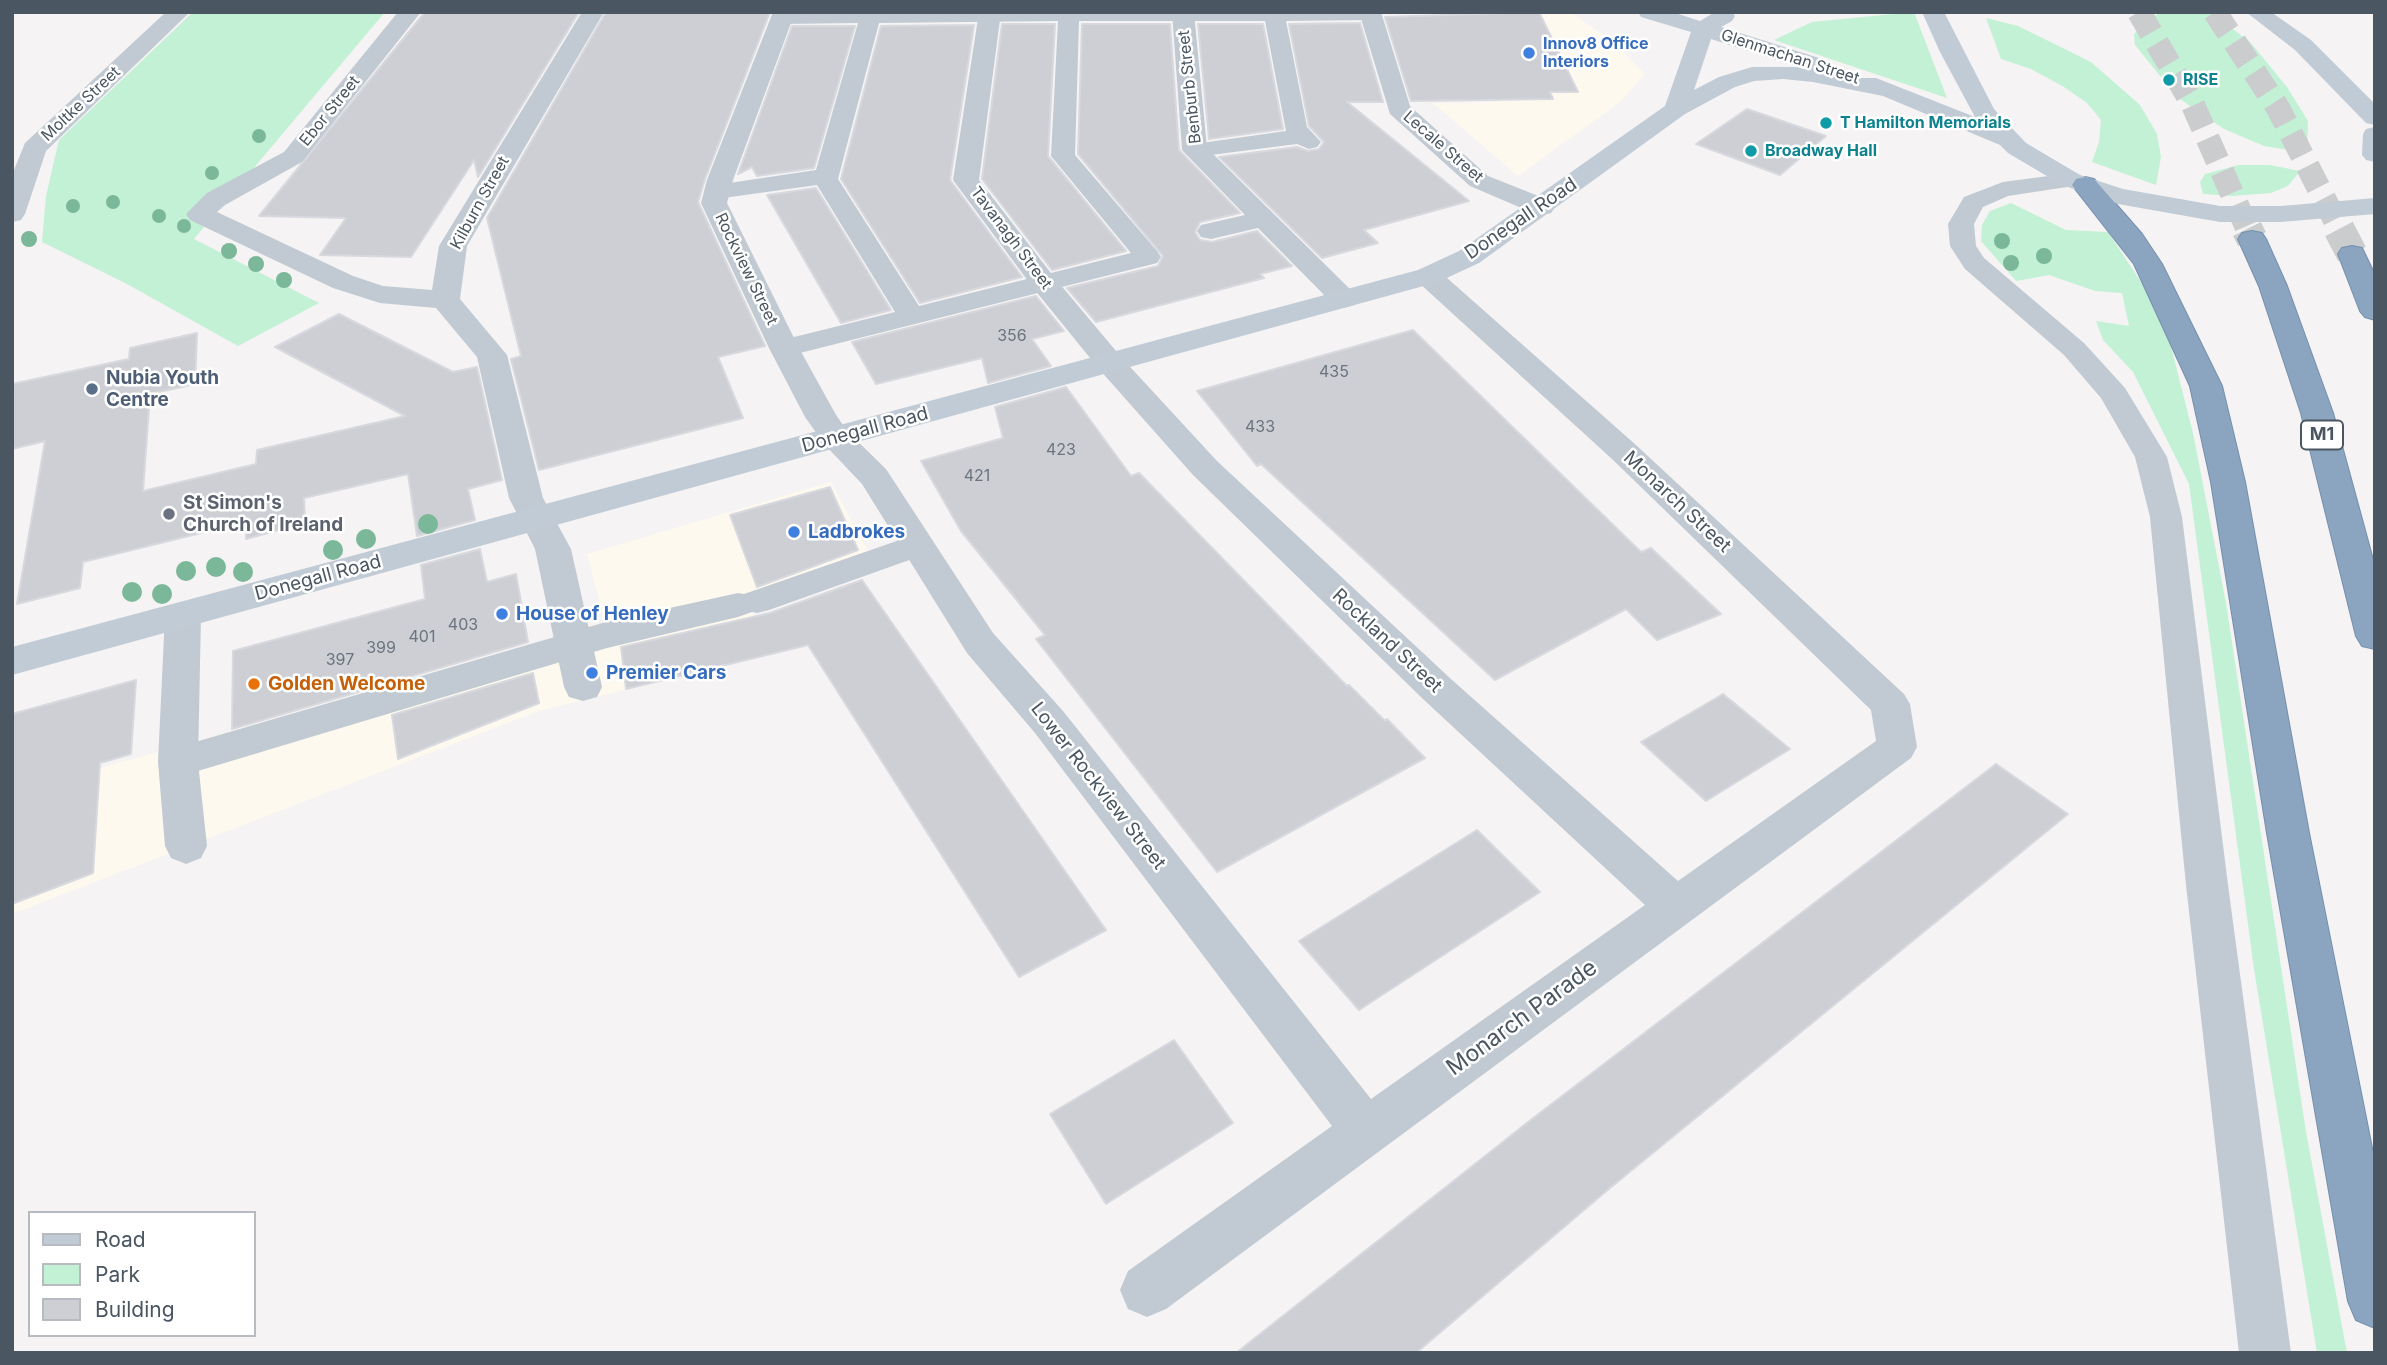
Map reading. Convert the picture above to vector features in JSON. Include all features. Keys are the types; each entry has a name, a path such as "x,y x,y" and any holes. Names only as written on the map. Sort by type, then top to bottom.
{"highway":[{"path":"2078,182 2132,240 2148,264 2206,386 2228,482 2288,833 2375,1301"},
{"name":"M1","path":"2252,239 2273,286 2317,413 2375,636"},
{"path":"2352,254 2375,311"}],"street":[{"name":"Moltke Street","path":"12,214 34,148 179,12"},
{"name":"Ebor Street","path":"410,12 293,157 216,199 199,214 344,282 380,293 445,300"},
{"name":"Kilburn Street","path":"445,300 453,246 593,12"},
{"name":"Glenmachan Street","path":"1649,12 1891,90"},
{"path":"1676,110 1703,29 1732,12"},
{"path":"1933,12 1984,112 2008,140"},
{"path":"2257,12 2280,19 2375,118"},
{"name":"Lecale Street","path":"1370,13 1399,108 1479,181 1542,207"},
{"name":"Tavanagh Street","path":"990,14 966,180 1044,283 1110,363"},
{"name":"Benburb Street","path":"1183,14 1195,150 1300,258 1344,299"},
{"name":"Rockview Street","path":"783,15 714,203 784,348 835,438"},
{"name":"Donegall Road","path":"12,661 1428,275 1469,257 1676,110 1727,82 1752,74 1783,72 1813,75 1891,90"},
{"path":"1891,90 2008,140 2078,182 2145,202 2220,214 2281,214 2375,206"},
{"path":"2375,134 2375,155"},
{"path":"1211,231 1262,219"},
{"name":"Monarch Street","path":"1428,275 1623,452 1890,704 1897,747"},
{"path":"445,300 492,355 526,498 553,549 576,644 583,687"},
{"name":"Rockland Street","path":"1110,363 1205,468 1437,689 1677,907"},
{"name":"Lower Rockview Street","path":"835,438 874,477 980,643 1049,722 1366,1131"},
{"path":"183,615 178,762 186,846"},
{"name":"Monarch Parade","path":"1147,1290 1897,747"}],"lane":[{"path":"783,15 870,17 1370,13"},
{"path":"784,348 1148,257 1063,156 1069,15"},
{"path":"1195,150 1306,139 1296,129 1274,15"},
{"path":"870,17 827,176 911,316"},
{"path":"716,192 827,176"},
{"path":"2078,182 2003,189 1973,202 1961,224 1963,246 1974,263 2074,349 2114,394 2151,457 2166,517 2207,885 2265,1353"},
{"path":"178,762 606,635 748,603 917,545"}],"shaded area":[{"path":"1466,12 1570,12 1616,44 1645,74 1619,103 1518,176 1433,103 1498,102"},
{"path":"831,482 878,570 752,613 775,653 539,711 12,914 12,793 606,626 587,554"}],"green space":[{"path":"193,12 385,12 194,239 319,303 238,346 127,284 42,242 46,196 59,140"},
{"path":"1914,12 1947,98 1774,40 1812,22"},
{"path":"2160,12 2211,12 2251,43 2287,87 2308,121 2307,153 2264,146 2224,129 2177,97 2135,45 2134,34"},
{"path":"1986,18 2018,26 2091,62 2140,105 2157,134 2161,157 2156,185 2092,162 2099,142 2101,120 2087,103 2064,87 2031,69 2001,59"},
{"path":"2239,165 2270,165 2300,171 2288,186 2271,193 2232,196 2203,194 2200,182 2205,174"},
{"path":"2011,203 2066,230 2108,232 2141,282 2166,327 2193,433 2226,603 2306,1132 2347,1353 2317,1353 2254,969 2189,484 2133,372 2103,340 2096,321 2129,326 2122,293 2095,291 2049,275 2016,281 1981,241 1982,225 1990,211"}],"building":[{"path":"425,12 579,12 478,177 474,160 411,257 320,255 346,218 259,216"},
{"path":"606,12 770,12 698,202 765,346 718,357 743,418 539,470 511,359 521,356 487,218"},
{"path":"1539,12 1578,92 1550,92 1553,99 1411,101 1385,17"},
{"path":"1360,23 1383,102 1347,102 1469,201 1364,230 1378,243 1322,258 1219,157 1297,147 1308,151 1319,149 1324,142 1309,126 1289,24"},
{"path":"1002,24 1055,24 1048,156 1126,251 1052,270 982,179"},
{"path":"1082,24 1170,24 1179,150 1240,213 1200,222 1195,232 1200,240 1212,242 1257,231 1292,266 1260,274 1264,278 1096,322 1067,288 1158,266 1163,256 1078,154"},
{"path":"1198,24 1263,24 1283,129 1209,139"},
{"path":"974,25 950,180 1022,277 920,303 841,179 881,26"},
{"path":"792,26 855,26 814,168 757,176 752,167 738,174"},
{"path":"1747,109 1826,136 1780,175 1696,144"},
{"path":"816,188 891,310 841,323 767,195"},
{"path":"1036,296 1064,331 1032,339 1051,366 988,383 982,358 876,384 852,342"},
{"path":"339,314 453,372 477,367 502,480 468,489 475,520 417,536 408,474 304,498 305,523 246,539 246,522 83,562 80,588 17,604 45,441 12,449 12,384 129,359 130,348 197,333 195,384 150,394 143,491 256,464 257,450 405,416 275,347"},
{"path":"1413,330 1641,552 1651,548 1721,614 1657,640 1626,609 1495,680 1261,464 1257,466 1197,391"},
{"path":"1066,387 1131,476 1139,473 1347,686 1385,721 1387,719 1425,758 1217,872 1036,639 1045,635 961,531 921,461 1003,438 995,407"},
{"name":"Ladbrokes","path":"830,487 858,550 757,587 730,515"},
{"path":"480,549 487,582 516,574 528,642 232,729 233,651 425,599 421,565"},
{"path":"862,580 1106,930 1019,977 808,645 626,689 621,647 770,613"},
{"path":"533,673 539,703 398,759 392,715"},
{"path":"136,680 131,754 100,763 93,873 12,904 12,714"},
{"path":"1723,694 1790,749 1706,801 1641,742"},
{"path":"1996,764 2068,814 1610,1188 1416,1353 1236,1353 1528,1122"},
{"path":"1477,830 1540,892 1359,1010 1299,941"},
{"path":"1174,1040 1233,1123 1106,1204 1050,1114"}],"tunnel":[{"path":"2139,12 2193,105 2248,230"},
{"path":"2215,12 2278,108 2340,230"},
{"path":"2247,229 2252,239"},
{"path":"2339,229 2352,254"}],"place":[{"name":"Innov8 Office Interiors","path":"1529,53"},
{"name":"RISE","path":"2169,80"},
{"name":"T Hamilton Memorials","path":"1826,123"},
{"name":"Broadway Hall","path":"1751,151"},
{"name":"Nubia Youth Centre","path":"92,389"},
{"name":"St Simon's Church of Ireland","path":"169,514"},
{"name":"Ladbrokes","path":"794,532"},
{"name":"House of Henley","path":"502,614"},
{"name":"Premier Cars","path":"592,673"},
{"name":"Golden Welcome","path":"254,684"}]}
